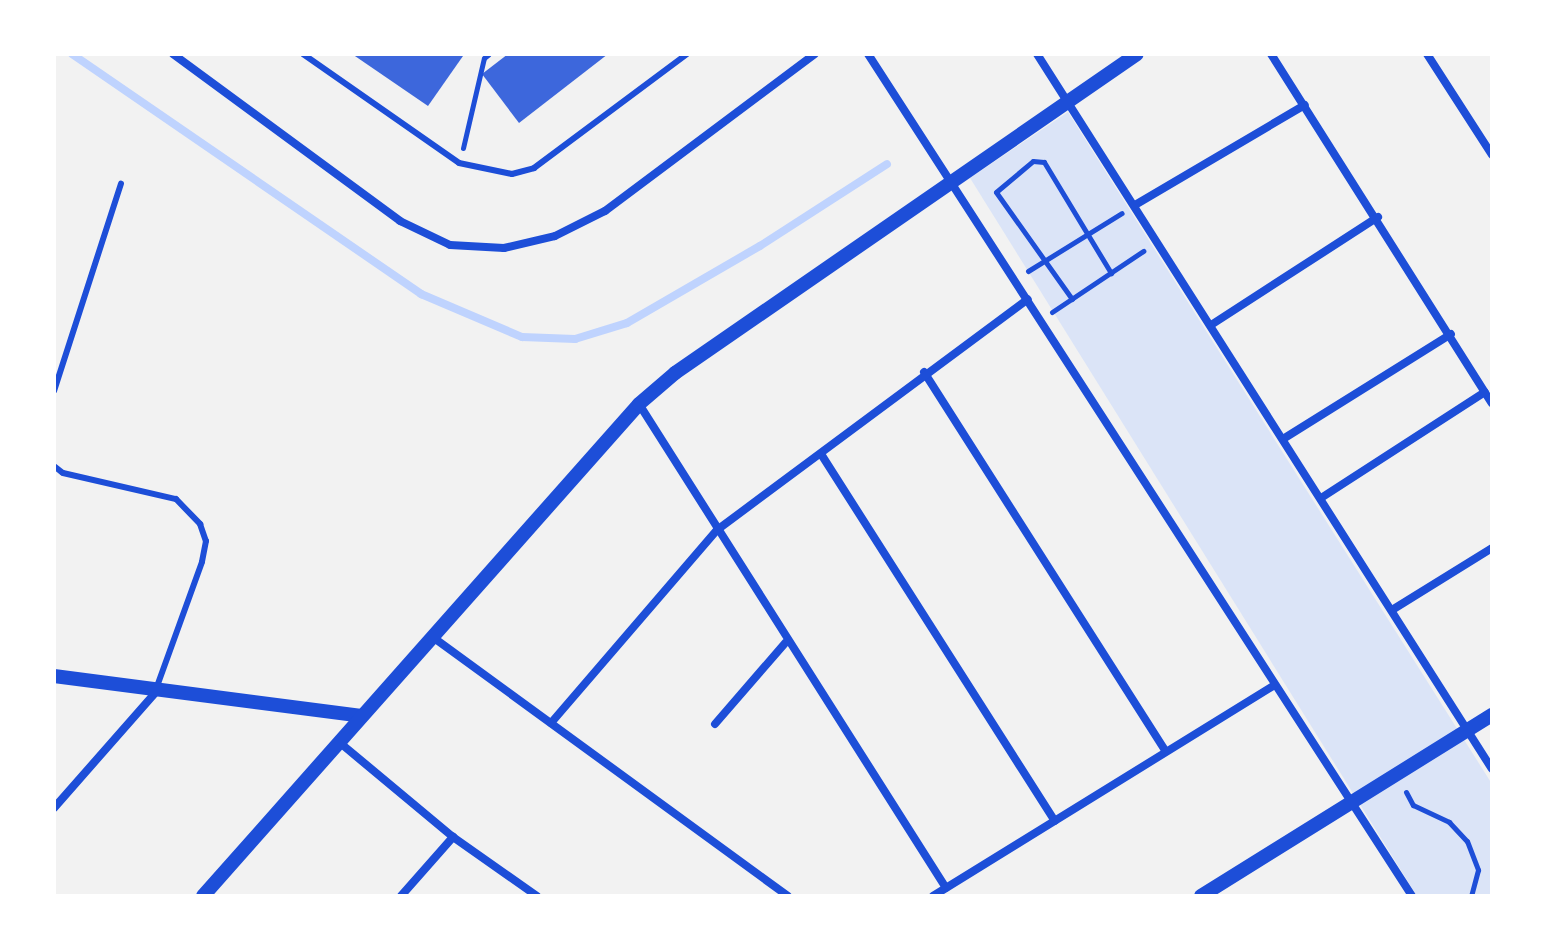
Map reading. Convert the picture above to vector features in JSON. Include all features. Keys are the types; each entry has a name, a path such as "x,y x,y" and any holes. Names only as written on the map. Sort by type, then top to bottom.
{"street":[{"path":"173,54 400,221 450,245 504,248 555,236 605,211 815,54"},
{"path":"868,54 1017,277 1028,299 1274,685 1412,896"},
{"path":"1037,54 1492,769"},
{"path":"203,896 639,404 951,180 1137,54"},
{"path":"1271,54 1378,217 1492,403"},
{"path":"1427,54 1492,155"},
{"path":"1135,205 1305,105"},
{"path":"1483,141 1492,136"},
{"path":"1211,325 1378,217"},
{"path":"551,723 717,530 821,454 924,372 1028,299"},
{"path":"1283,439 1451,334"},
{"path":"924,372 1165,751"},
{"path":"1321,498 1485,392"},
{"path":"639,404 786,642 946,888"},
{"path":"821,454 1055,821"},
{"path":"1392,610 1492,548"},
{"path":"434,638 788,896"},
{"path":"715,724 786,642"},
{"path":"54,676 155,693 361,716"},
{"path":"933,896 1274,685"},
{"path":"54,808 155,693"},
{"path":"1201,896 1492,715"},
{"path":"339,742 453,837 537,896"},
{"path":"401,896 453,837"}],"lane":[{"path":"303,54 459,163 500,173 534,168 687,54"},
{"path":"54,391 121,184"},
{"path":"54,466 63,473 176,499 200,524 206,541 202,562 155,693"}],"path":[{"path":"459,163 484,55"},
{"path":"1072,299 996,192 1033,161 1044,162 1085,236 1111,273"},
{"path":"1017,277 1135,205"},
{"path":"1041,319 1158,241"},
{"path":"1395,774 1413,805 1449,822 1467,841 1478,870 1471,896"}],"shaded area":[{"path":"1068,112 1492,784 1492,896 1417,896 970,178"}],"building":[{"path":"352,54 461,54 463,56 428,106"},
{"path":"508,54 608,54 519,123 482,74"}],"waterway":[{"path":"72,54 421,294 522,337 575,339 627,323 760,246 887,164"}]}
